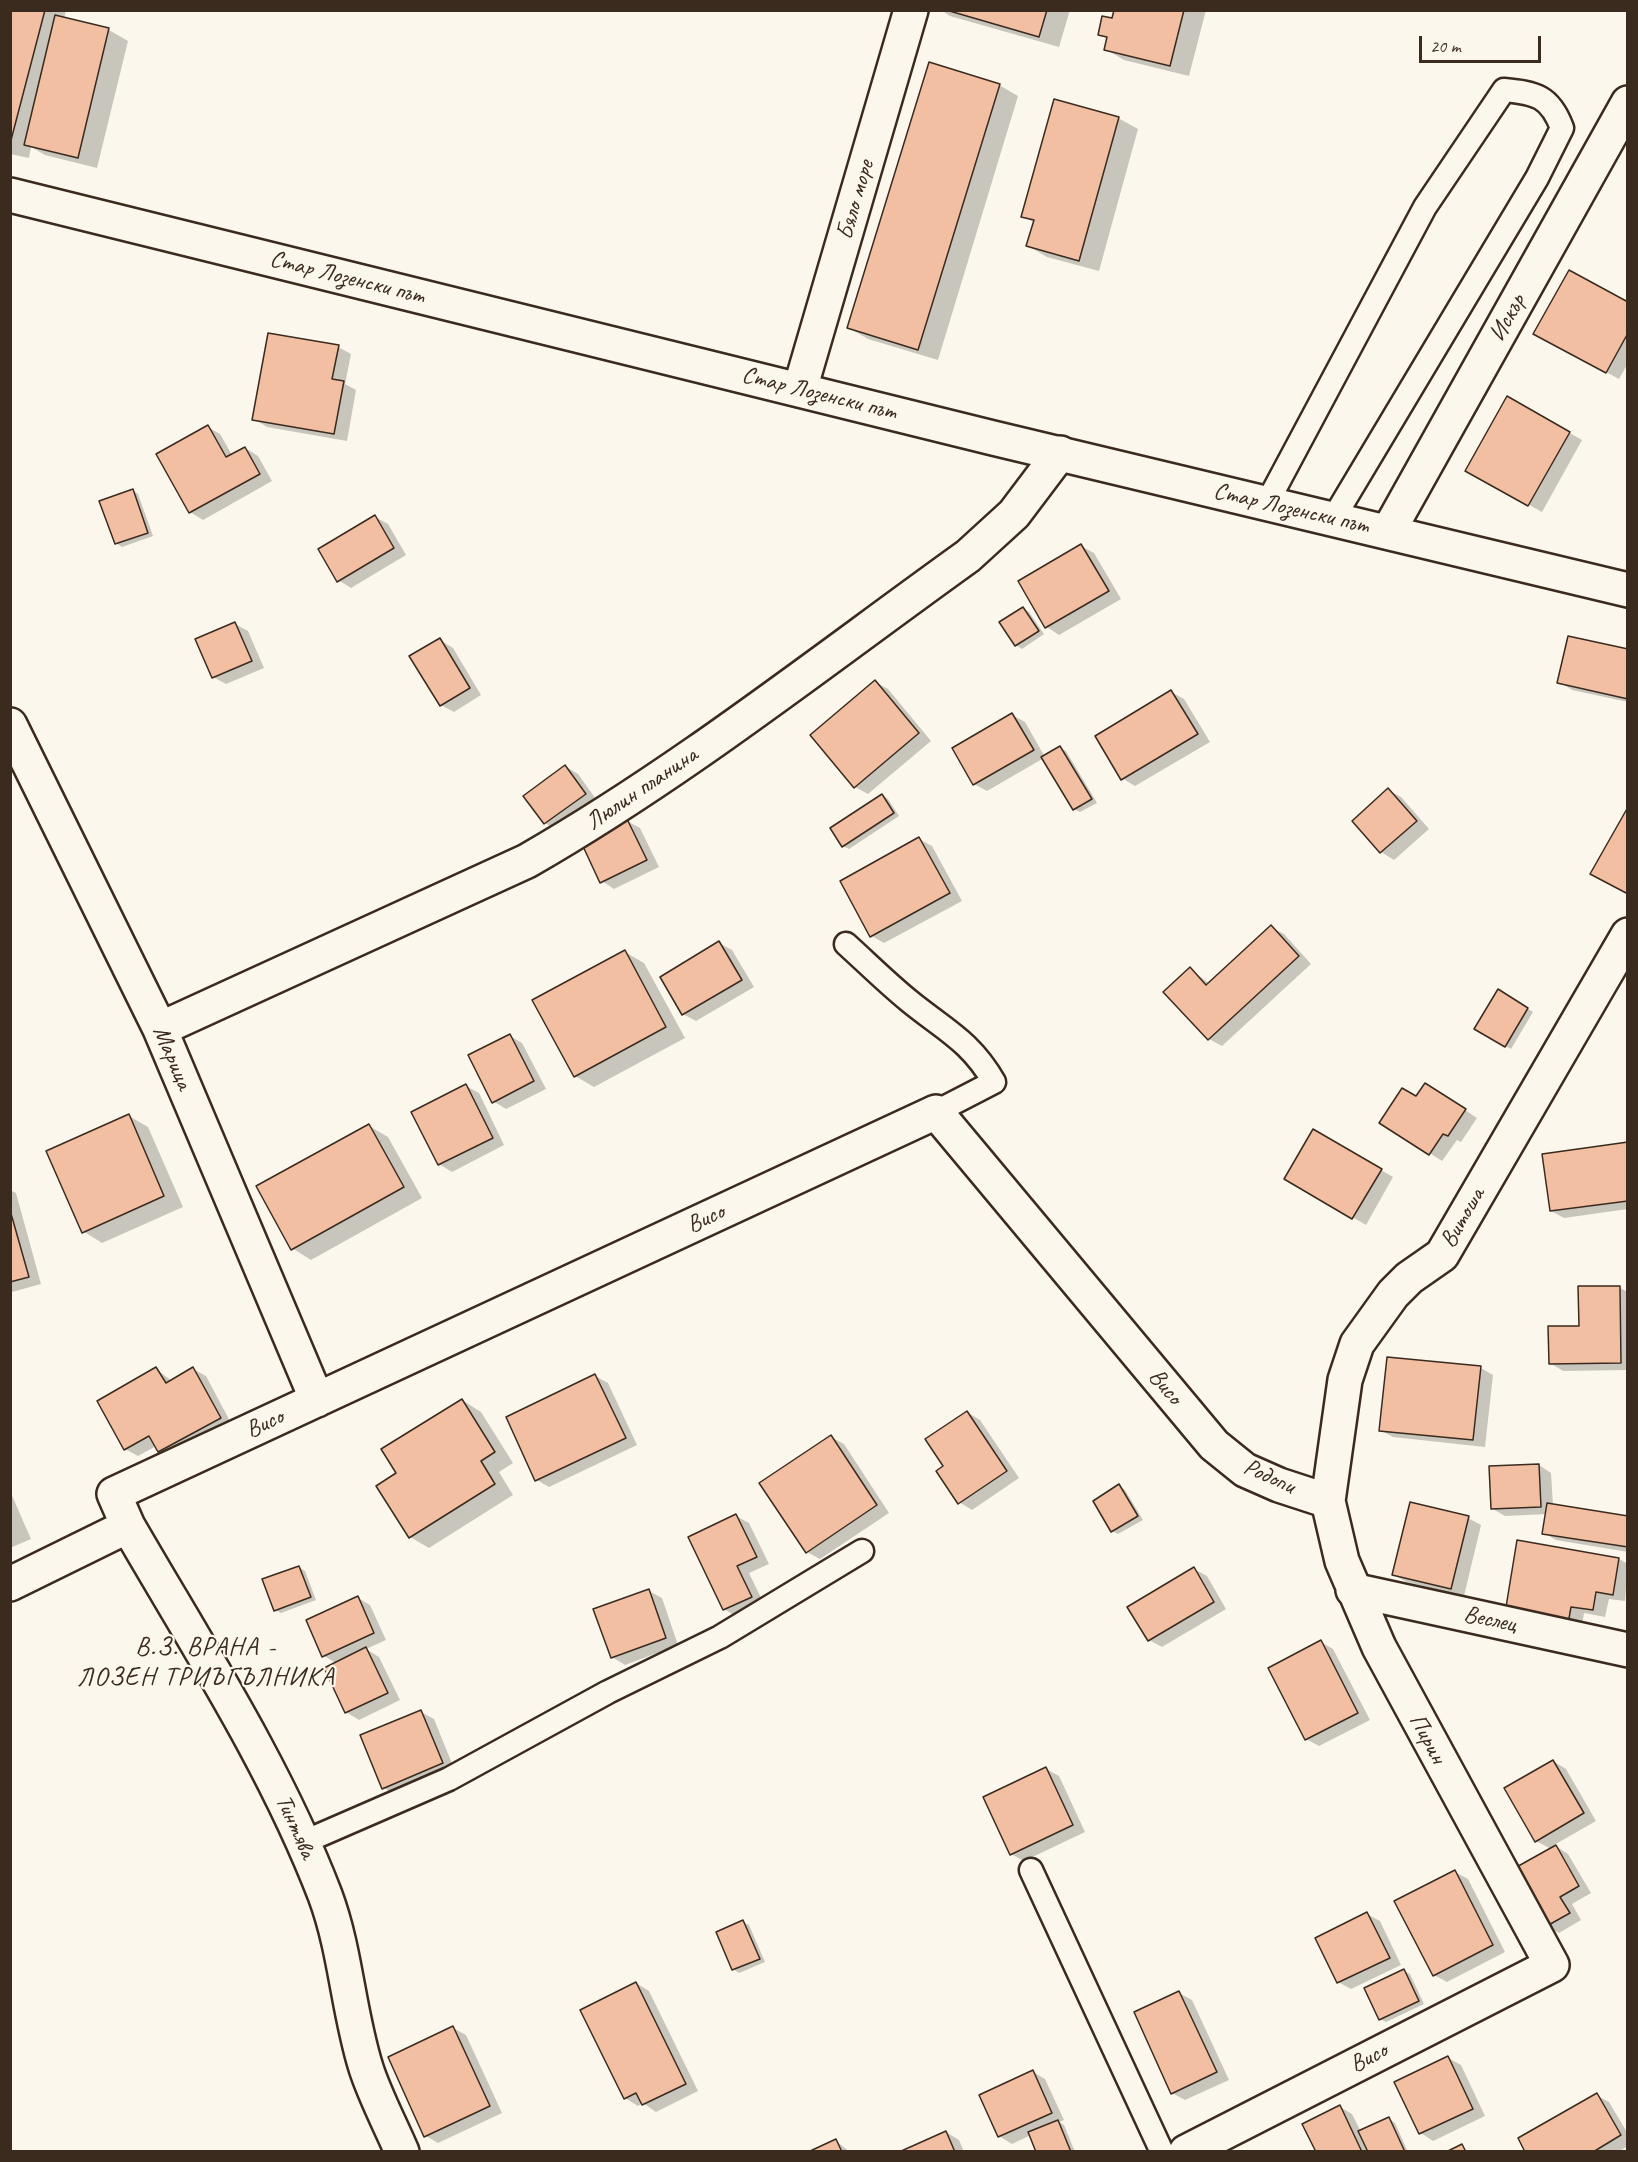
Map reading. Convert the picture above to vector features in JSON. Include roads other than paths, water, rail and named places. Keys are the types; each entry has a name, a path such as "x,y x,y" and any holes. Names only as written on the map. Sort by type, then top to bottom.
{"street":[{"name":"Бяло море","path":"800,389 911,10"},
{"name":"Искър","path":"1388,532 1628,103"},
{"name":"Стар Лозенски път","path":"10,195 1628,590"},
{"name":"Люлин планина","path":"160,1029 528,861 592,824 640,792 968,556 1014,514 1060,453"},
{"name":"Марица","path":"10,725 160,1029 317,1400"},
{"name":"Витоша","path":"1328,1501 1345,1380 1357,1344 1393,1294 1409,1278 1427,1268 1442,1255 1628,935"},
{"name":"Висо","path":"128,1526 114,1494 936,1112 1214,1445"},
{"name":"Родопи","path":"1214,1445 1245,1470 1279,1485 1328,1501"},
{"name":"Пирин","path":"1328,1501 1334,1532 1353,1590 1379,1647 1552,1965"},
{"path":"10,1584 128,1526"},
{"name":"Тинтява","path":"128,1526 263,1758 304,1842 326,1898 345,1963 355,2024 366,2068 402,2151"},
{"name":"Веслец","path":"1353,1590 1628,1650"},
{"name":"Висо","path":"1186,2151 1552,1965"}],"lane":[{"path":"1267,503 1425,207 1504,90 1531,92 1555,108 1562,128 1537,178 1333,519"},
{"path":"846,944 909,1000 964,1041 994,1082 936,1112"},
{"path":"304,1842 448,1779 608,1692 720,1637 862,1551"},
{"path":"1031,1870 1162,2151"}],"district":[{"name":"В.З. ВРАНА - ЛОЗЕН ТРИЪГЪЛНИКА","path":"206,1663"}]}
